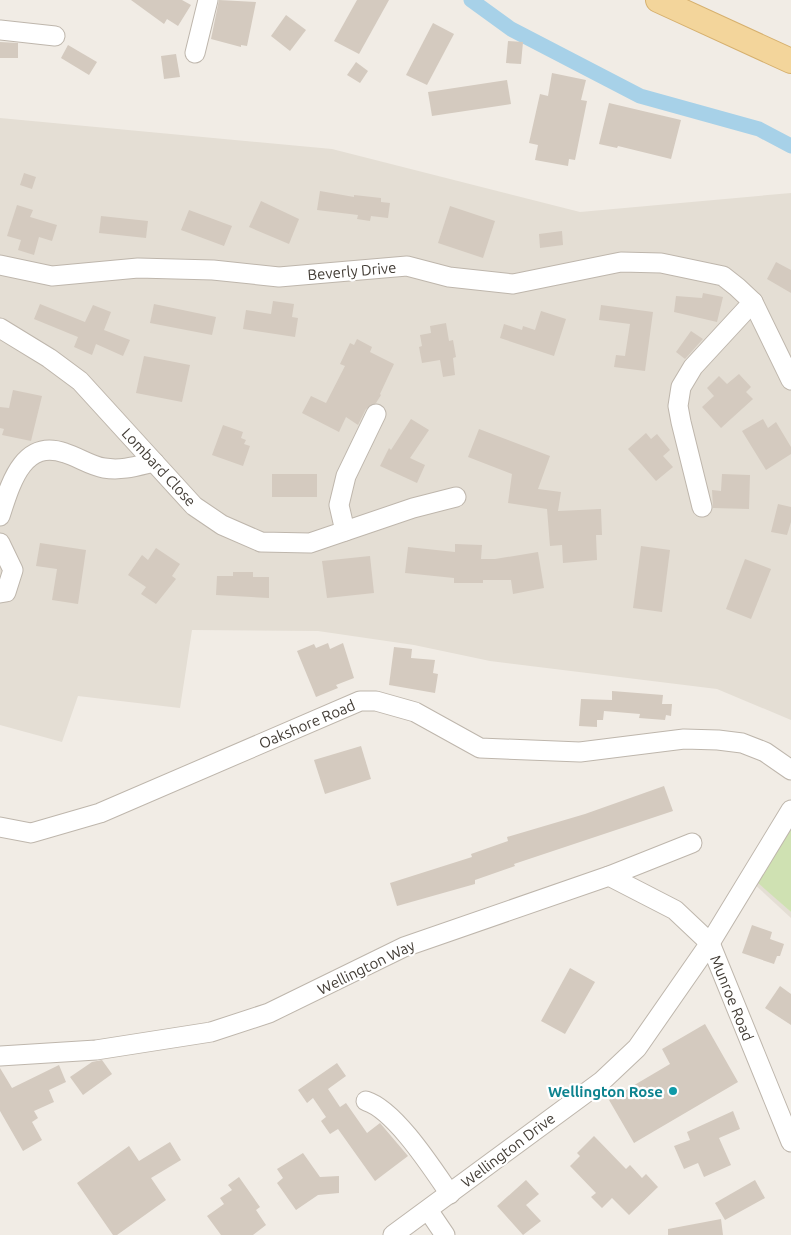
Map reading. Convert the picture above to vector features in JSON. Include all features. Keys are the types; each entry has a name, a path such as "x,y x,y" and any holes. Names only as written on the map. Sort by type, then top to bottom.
{"main road":[{"path":"658,0 782,56"}],"street":[{"path":"195,53 208,0"},
{"path":"0,30 54,36"},
{"path":"782,56 791,70"},
{"name":"Beverly Drive","path":"0,266 52,276 138,268 213,270 279,278 407,266 449,277 513,284 621,262 661,263 723,276 753,302 791,380"},
{"path":"702,507 678,406 681,388 693,367 753,302"},
{"name":"Lombard Close","path":"0,328 49,358 80,381 194,506 222,525 261,542 310,543 413,508 456,497"},
{"path":"345,531 339,505 344,483 376,414"},
{"path":"0,516 12,481 21,463 44,451 62,452 103,468 127,469 154,462"},
{"path":"0,543 14,570 6,592 0,593"},
{"name":"Oakshore Road","path":"0,827 31,832 100,813 360,701 376,701 415,712 480,748 580,752 684,739 718,740 742,743 765,752 791,770"},
{"name":"Munroe Road","path":"791,810 710,943 791,1142"},
{"name":"Wellington Way","path":"0,1056 96,1050 210,1032 269,1013 404,946 609,876 692,843"},
{"path":"609,876 675,910 710,943"},
{"name":"Wellington Drive","path":"393,1235 620,1066 637,1048 710,943"},
{"path":"366,1101 388,1113 450,1194"},
{"path":"428,1210 445,1235"}],"shaded area":[{"path":"0,118 332,149 580,212 791,193 791,720 717,689 490,661 414,645 318,631 192,630 180,708 78,696 62,742 0,725"},
{"path":"757,881 791,912 791,918 752,882"}],"green space":[{"path":"791,822 791,912 757,882"}],"building":[{"path":"131,0 182,0 191,5 178,26 167,19 164,24"},
{"path":"219,0 256,2 247,46 241,45 241,47 211,39"},
{"path":"357,0 389,0 359,54 334,41"},
{"path":"286,15 306,30 290,51 271,36"},
{"path":"433,23 454,34 427,85 406,75"},
{"path":"508,41 523,42 521,64 506,63"},
{"path":"0,42 18,43 18,58 0,58"},
{"path":"68,45 97,62 89,75 61,58"},
{"path":"176,54 180,77 164,79 161,56"},
{"path":"356,62 368,71 360,83 347,75"},
{"path":"552,73 586,80 581,100 587,101 575,160 569,159 568,166 535,160 538,145 529,143 540,94 548,96"},
{"path":"507,80 511,104 432,116 428,92"},
{"path":"609,103 681,120 671,159 618,146 617,148 599,144"},
{"path":"24,173 36,177 32,189 20,185"},
{"path":"320,191 354,197 354,195 381,198 381,202 390,203 388,218 371,216 370,221 357,219 358,215 317,210"},
{"path":"261,201 299,219 289,244 249,227"},
{"path":"17,205 33,210 30,217 57,225 52,241 39,237 34,255 18,250 21,240 7,236"},
{"path":"450,206 495,221 483,258 438,243"},
{"path":"189,210 232,226 224,246 181,230"},
{"path":"101,216 148,221 146,238 99,233"},
{"path":"562,231 563,245 540,248 539,234"},
{"path":"776,262 791,270 791,293 767,279"},
{"path":"703,293 723,297 717,322 674,312 676,296 702,298"},
{"path":"273,301 294,304 292,317 298,318 295,337 243,329 246,310 271,314"},
{"path":"40,304 85,322 93,305 111,312 104,330 130,340 123,356 96,344 92,355 74,347 78,337 34,319"},
{"path":"154,304 216,317 212,335 150,323"},
{"path":"601,305 653,312 645,371 614,367 616,355 625,356 630,324 599,320"},
{"path":"541,311 566,319 554,356 500,338 504,324 522,330 523,326 535,330"},
{"path":"446,323 449,341 453,340 456,357 453,358 455,375 443,377 440,360 422,363 419,347 422,346 420,335 431,333 430,326"},
{"path":"691,331 703,339 685,359 676,352"},
{"path":"357,339 372,347 370,352 394,364 376,403 366,409 358,425 346,417 339,432 302,413 311,396 326,403 345,366 340,364 350,343 354,345"},
{"path":"144,356 190,365 182,402 136,393"},
{"path":"739,374 751,387 746,392 753,399 721,428 702,407 714,396 707,388 719,376 727,384"},
{"path":"13,390 42,396 31,441 2,435 4,429 0,428 0,407 9,408"},
{"path":"411,419 429,430 410,458 425,465 417,483 380,466 389,448 391,450"},
{"path":"763,419 768,428 776,422 791,447 791,454 766,470 742,431"},
{"path":"223,425 243,432 241,438 246,440 244,444 250,446 243,466 212,455"},
{"path":"479,429 550,456 538,489 561,492 558,511 601,509 602,535 596,535 597,560 563,563 562,545 550,546 547,509 508,503 512,474 468,457"},
{"path":"646,433 651,439 657,434 670,450 663,456 673,467 656,481 628,449"},
{"path":"272,474 317,474 317,497 272,497"},
{"path":"722,474 750,475 749,509 713,508 712,490 721,491"},
{"path":"778,504 791,507 791,522 787,535 771,532"},
{"path":"40,543 86,550 78,604 52,600 57,569 36,566"},
{"path":"455,544 482,545 481,559 495,559 538,552 544,588 513,594 511,580 483,580 483,583 454,583 454,578 405,573 408,547 455,552"},
{"path":"641,546 670,550 662,612 633,608"},
{"path":"156,548 180,564 172,576 176,579 156,604 141,594 146,587 128,575 142,555 148,560"},
{"path":"370,556 374,593 327,598 322,561"},
{"path":"745,559 771,569 751,619 726,609"},
{"path":"233,572 253,572 253,577 269,577 269,598 216,595 217,576 233,576"},
{"path":"328,643 330,649 343,643 354,678 336,685 338,688 316,697 297,651 314,644 316,648"},
{"path":"394,647 412,649 411,658 435,660 433,673 438,674 435,693 389,685"},
{"path":"612,691 663,695 662,704 672,704 671,716 666,715 665,720 639,718 640,714 604,711 603,720 597,720 597,727 579,726 581,699 612,700"},
{"path":"361,746 371,779 325,794 314,760"},
{"path":"664,786 673,811 514,864 515,866 475,880 475,884 397,906 390,883 472,857 471,854 508,841 507,837 585,814"},
{"path":"752,925 772,932 770,939 784,944 780,956 777,956 774,964 742,953"},
{"path":"570,968 595,982 565,1034 541,1021"},
{"path":"780,986 791,994 791,1025 765,1008"},
{"name":"Wellington Rose","path":"705,1024 738,1082 634,1143 609,1100 670,1064 662,1049"},
{"path":"102,1060 112,1074 83,1095 70,1077 92,1062"},
{"path":"337,1063 346,1076 328,1089 340,1107 346,1103 367,1133 380,1123 408,1156 375,1181 338,1129 330,1134 321,1121 326,1117 313,1098 307,1103 298,1090"},
{"path":"59,1065 66,1082 49,1090 54,1102 34,1111 38,1118 32,1122 42,1140 23,1151 0,1111 0,1068 12,1088"},
{"path":"733,1111 740,1129 719,1138 731,1165 704,1177 698,1163 684,1169 674,1146 690,1140 687,1132"},
{"path":"594,1136 626,1169 630,1165 642,1178 646,1174 658,1187 629,1215 612,1198 602,1208 591,1197 596,1193 570,1166 580,1156 577,1153"},
{"path":"170,1142 181,1160 151,1178 166,1200 117,1235 113,1235 77,1183 129,1146 139,1161"},
{"path":"303,1153 320,1177 339,1176 339,1193 318,1195 296,1210 277,1183 283,1178 277,1169"},
{"path":"239,1177 260,1207 256,1210 266,1225 253,1235 221,1235 207,1216 224,1204 220,1198 232,1190 228,1185"},
{"path":"526,1180 539,1194 526,1205 541,1221 523,1235 497,1206"},
{"path":"755,1180 765,1198 725,1220 715,1203"},
{"path":"721,1219 723,1235 668,1235 668,1229"}],"waterway":[{"path":"471,0 511,29 640,96 759,129 791,146"}],"place":[{"name":"Wellington Rose","path":"673,1091"}]}
